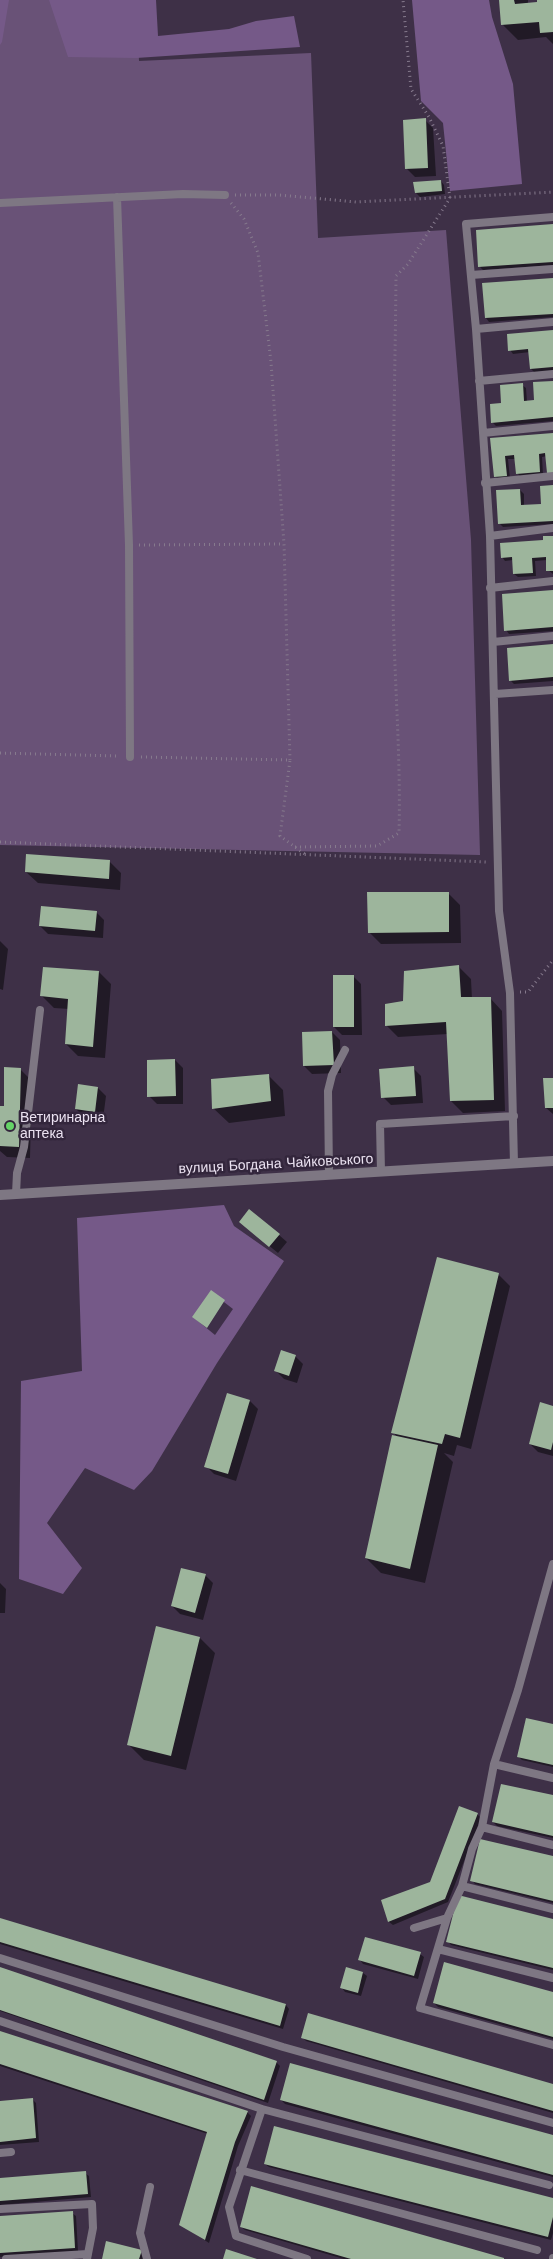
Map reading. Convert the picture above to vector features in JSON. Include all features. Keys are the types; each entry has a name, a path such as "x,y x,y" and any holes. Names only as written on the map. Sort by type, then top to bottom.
{"street":[{"name":"вулиця Богдана Чайковського","path":"0,1195 553,1161"}],"lane":[{"path":"0,203 183,194 225,195"},
{"path":"117,198 128,545 130,757"},
{"path":"514,1164 510,993 499,911 490,536 485,483 480,380 466,224 553,217"},
{"path":"471,275 553,269"},
{"path":"476,329 553,322"},
{"path":"480,380 553,374"},
{"path":"483,433 553,426"},
{"path":"485,483 553,476"},
{"path":"490,536 553,528"},
{"path":"490,588 553,581"},
{"path":"494,642 553,636"},
{"path":"495,694 553,690"},
{"path":"16,1194 16,1173 24,1147 40,1010"},
{"path":"329,1175 328,1091 332,1075 345,1050"},
{"path":"381,1172 380,1124 514,1116"},
{"path":"553,1564 518,1690 494,1764 482,1828 472,1849 462,1886 447,1918 420,2008 553,2045"},
{"path":"494,1764 553,1778"},
{"path":"482,1828 553,1845"},
{"path":"462,1886 553,1909"},
{"path":"414,1928 447,1918"},
{"path":"438,1949 553,1978"},
{"path":"0,1958 283,2047 553,2123"},
{"path":"0,2021 262,2109 549,2185"},
{"path":"262,2109 229,2207 236,2236 306,2259"},
{"path":"0,2153 10,2152"},
{"path":"240,2170 537,2250"},
{"path":"147,2259 140,2233 150,2187"},
{"path":"0,2209 92,2204 93,2228 87,2256 6,2259"}],"path":[{"path":"295,847 377,846 399,833 400,778 393,562 396,276 408,264 450,198 443,146 429,117 412,89 403,0"},
{"path":"225,195 279,195 356,202 553,192"},
{"path":"225,195 244,219 258,253 271,362 284,544 290,760 280,836 307,856"},
{"path":"128,545 284,544"},
{"path":"0,753 290,760"},
{"path":"0,842 307,856 498,862"},
{"path":"510,993 528,992 553,960"}],"shaded area":[{"path":"0,0 136,0 139,61 311,53 318,238 446,230 471,540 480,855 0,845"},
{"path":"0,0 9,0 0,45"},
{"path":"49,0 156,0 158,36 229,29 256,21 294,16 300,47 136,58 68,57"},
{"path":"412,0 489,0 492,17 513,84 522,184 450,191 443,123 421,101"},
{"path":"224,1205 234,1226 284,1261 217,1363 152,1471 134,1490 85,1468 47,1523 82,1568 63,1594 19,1579 21,1381 82,1371 77,1218"}],"building":[{"path":"499,0 514,0 515,4 537,2 537,0 553,0 553,32 540,33 539,22 501,25"},
{"path":"426,118 428,168 405,169 403,120"},
{"path":"441,180 442,191 415,193 413,182"},
{"path":"553,224 553,262 478,267 476,230"},
{"path":"553,278 553,314 485,318 482,283"},
{"path":"553,330 553,367 530,369 528,349 508,351 507,334"},
{"path":"553,381 553,417 491,423 490,404 501,403 500,385 523,383 524,401 534,400 533,382"},
{"path":"553,433 553,473 547,473 545,453 539,454 540,472 516,474 514,455 505,456 507,476 494,477 490,438"},
{"path":"553,485 553,521 498,524 496,490 520,489 521,505 541,504 540,486"},
{"path":"543,536 553,536 553,571 546,571 546,557 532,558 533,573 513,574 512,557 501,558 500,543 543,540"},
{"path":"553,590 553,627 504,631 502,594"},
{"path":"553,644 553,677 509,681 507,648"},
{"path":"26,854 110,860 109,879 25,872"},
{"path":"367,892 449,892 449,932 368,933"},
{"path":"41,906 97,911 95,931 39,926"},
{"path":"459,965 461,997 491,997 494,1100 450,1101 446,1022 385,1026 385,1004 403,1001 404,971"},
{"path":"43,967 99,971 93,1047 65,1044 68,999 40,996"},
{"path":"333,975 354,975 354,1027 333,1027"},
{"path":"332,1031 334,1065 303,1066 302,1032"},
{"path":"175,1059 176,1096 147,1097 147,1060"},
{"path":"414,1066 416,1096 381,1098 379,1069"},
{"name":"Ветиринарна аптека","path":"4,1067 21,1068 19,1147 0,1146 0,1106 4,1106"},
{"path":"269,1074 271,1101 212,1109 211,1079"},
{"path":"543,1078 553,1078 553,1108 545,1108"},
{"path":"78,1084 98,1087 95,1112 75,1109"},
{"path":"249,1209 280,1234 269,1247 239,1222"},
{"path":"437,1257 499,1273 460,1438 445,1434 442,1444 391,1433"},
{"path":"211,1290 225,1300 207,1328 192,1317"},
{"path":"281,1350 296,1355 289,1376 274,1371"},
{"path":"227,1393 250,1400 228,1474 204,1467"},
{"path":"540,1402 553,1406 553,1442 551,1450 529,1444"},
{"path":"392,1435 438,1445 410,1569 365,1558"},
{"path":"181,1568 206,1574 195,1613 171,1606"},
{"path":"156,1626 200,1637 171,1756 127,1745"},
{"path":"526,1718 553,1724 553,1765 517,1757"},
{"path":"501,1784 553,1795 553,1836 492,1822"},
{"path":"459,1806 478,1813 445,1899 388,1922 381,1900 430,1882"},
{"path":"480,1839 553,1856 553,1901 470,1881"},
{"path":"458,1895 553,1919 553,1968 446,1942"},
{"path":"0,1918 286,2004 280,2026 0,1942"},
{"path":"365,1937 421,1952 414,1976 358,1960"},
{"path":"444,1962 553,1992 553,2037 433,2003"},
{"path":"0,1967 277,2061 264,2100 0,2010"},
{"path":"346,1967 363,1972 358,1993 340,1988"},
{"path":"308,2013 553,2084 553,2111 301,2038"},
{"path":"0,2031 248,2111 235,2142 205,2240 179,2225 207,2132 0,2064"},
{"path":"290,2063 553,2135 553,2175 280,2100"},
{"path":"33,2098 36,2138 0,2142 0,2101"},
{"path":"274,2126 553,2198 553,2217 548,2237 264,2164"},
{"path":"86,2171 88,2194 0,2201 0,2178"},
{"path":"251,2186 504,2259 351,2259 240,2227"},
{"path":"73,2211 75,2248 0,2253 0,2216"},
{"path":"106,2241 142,2250 139,2259 102,2259"},
{"path":"226,2249 257,2259 223,2259"}],"place":[{"name":"Ветиринарна аптека","path":"10,1126"}]}
